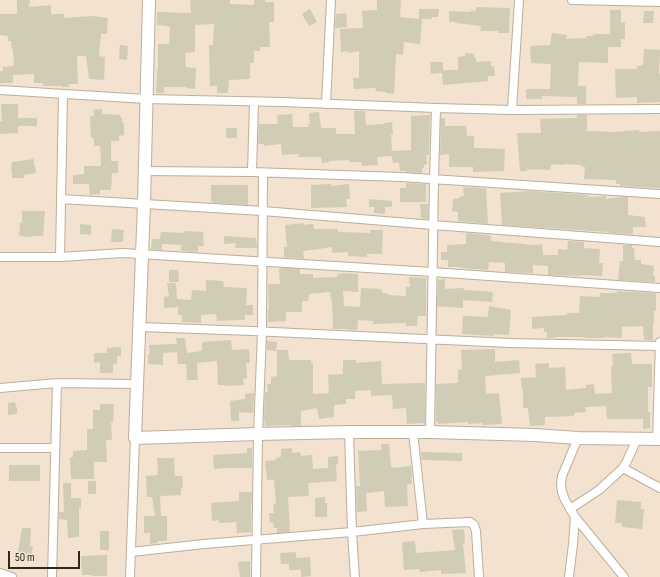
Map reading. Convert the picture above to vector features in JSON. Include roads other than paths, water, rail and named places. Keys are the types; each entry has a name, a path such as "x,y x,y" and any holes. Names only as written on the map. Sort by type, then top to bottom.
{"street":[{"path":"130,577 140,327 149,0"},
{"path":"326,104 331,0"},
{"path":"512,110 520,0"},
{"path":"572,0 660,2"},
{"path":"0,90 146,99 436,108 512,110 660,109"},
{"path":"60,257 63,94"},
{"path":"252,172 254,102"},
{"path":"430,432 436,108"},
{"path":"145,171 252,172 401,177 660,194"},
{"path":"256,577 264,173"},
{"path":"61,199 264,211 660,242"},
{"path":"0,257 60,257 115,253 142,254 660,288"},
{"path":"140,327 252,330 262,332 510,343 660,346"},
{"path":"135,438 349,432 430,432 534,435 578,438 658,439 660,342"},
{"path":"0,388 57,383 137,384"},
{"path":"52,577 57,383"},
{"path":"349,432 355,577"},
{"path":"413,432 423,524"},
{"path":"578,438 562,476 562,492 575,517 624,577"},
{"path":"570,509 599,490 623,468 637,439"},
{"path":"0,448 55,448"},
{"path":"623,468 660,488"},
{"path":"569,577 573,550 575,517"},
{"path":"130,552 256,539 352,532 423,524 470,522 474,525 476,531 479,577"},
{"path":"0,573 12,577"}]}
